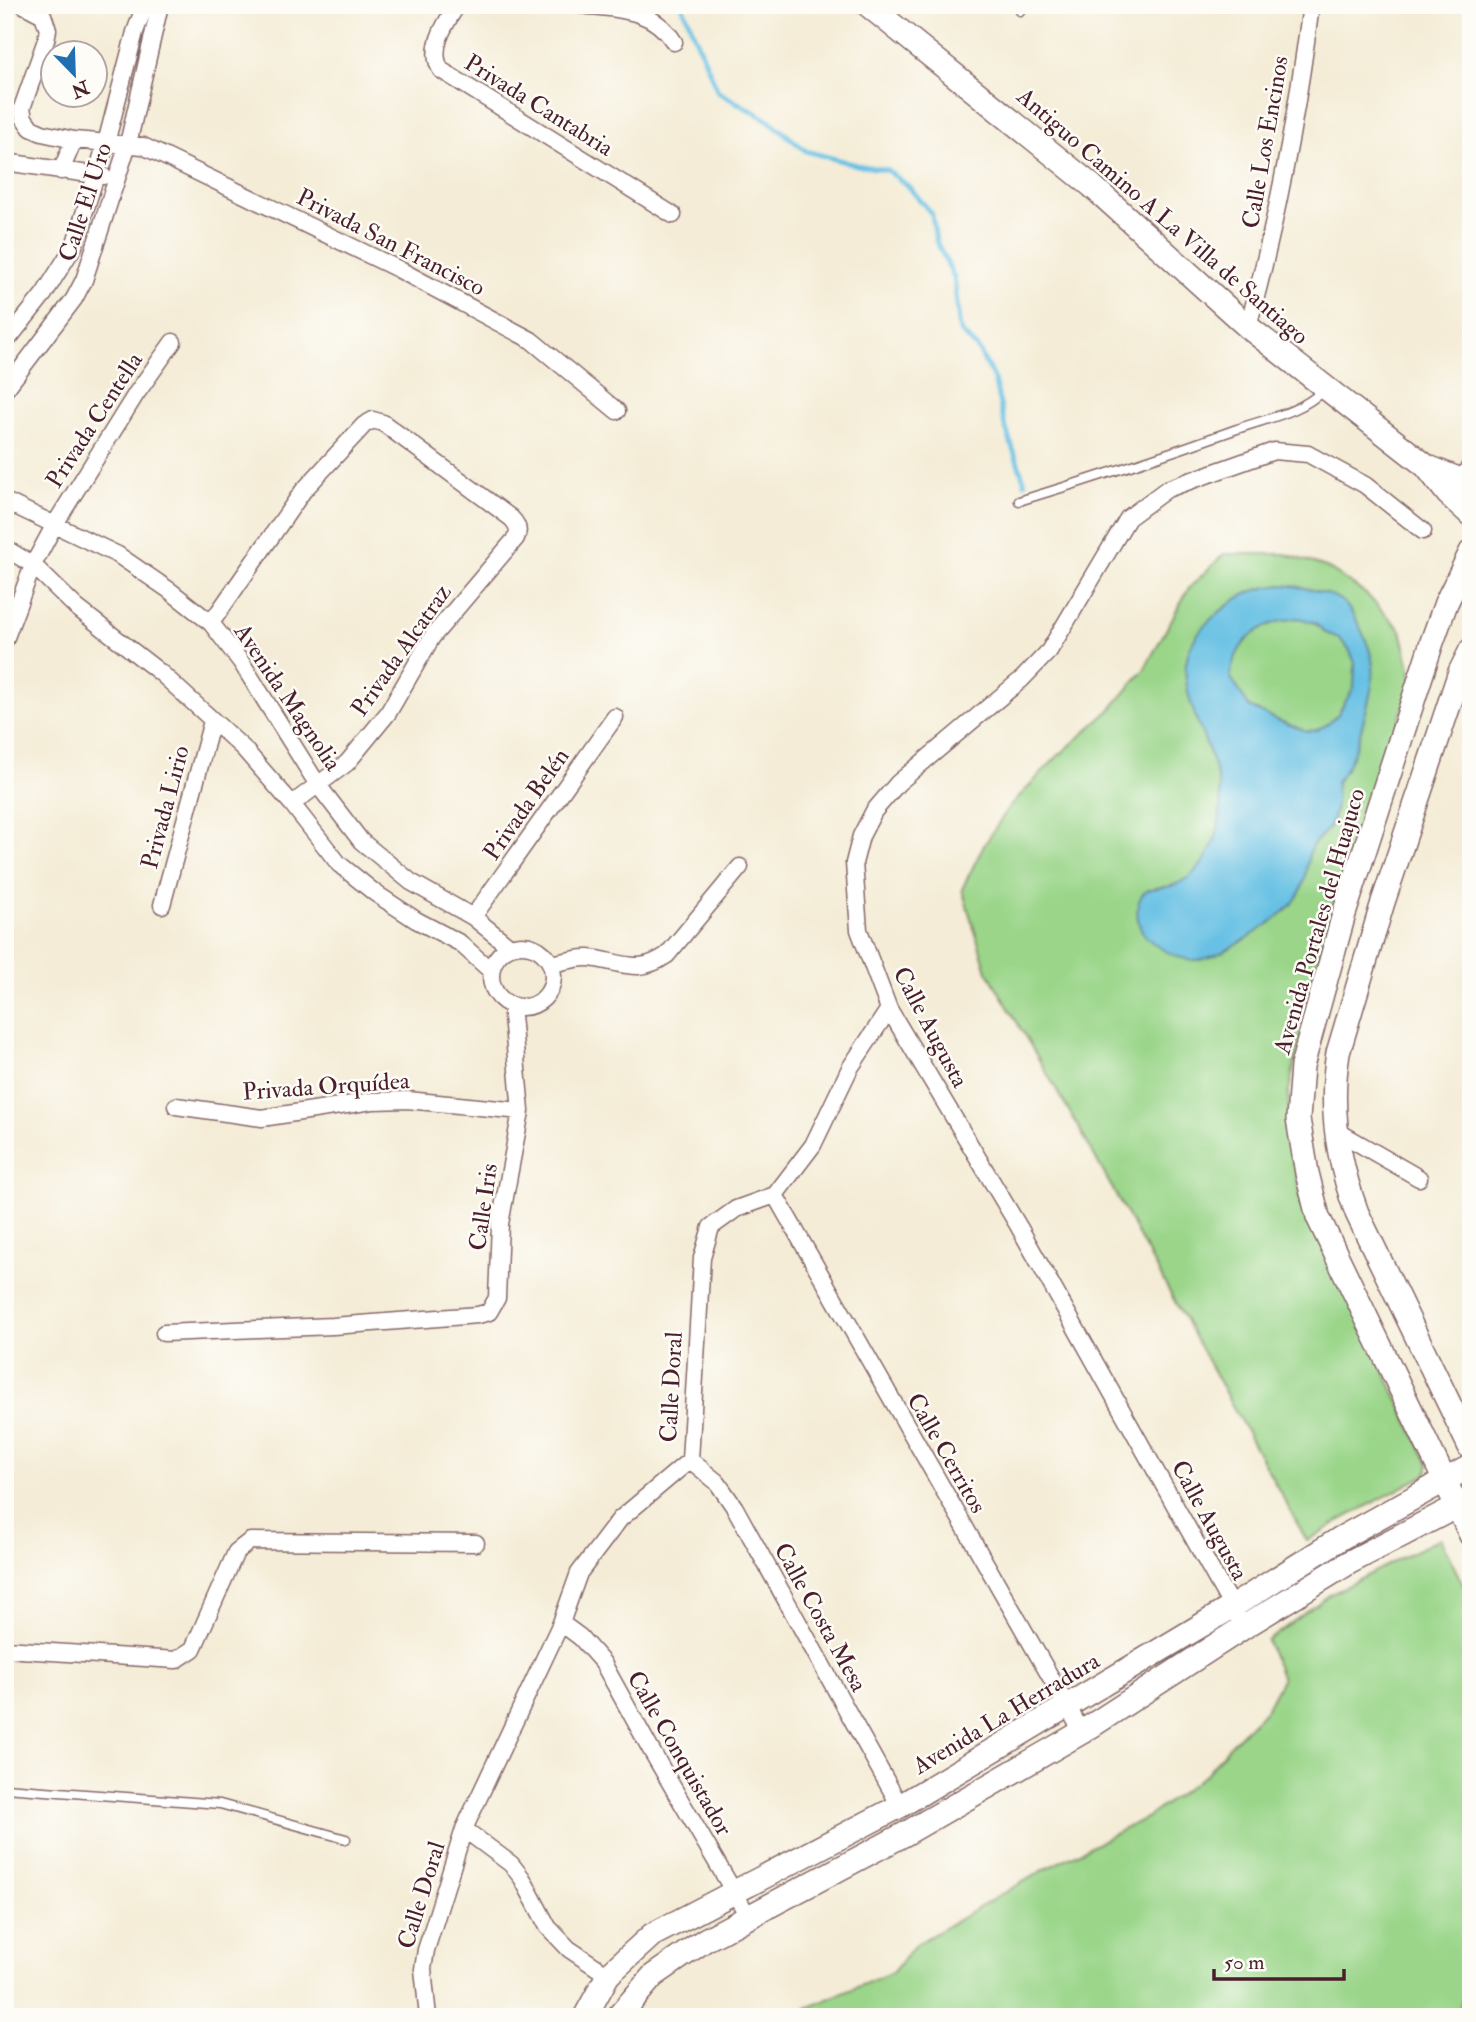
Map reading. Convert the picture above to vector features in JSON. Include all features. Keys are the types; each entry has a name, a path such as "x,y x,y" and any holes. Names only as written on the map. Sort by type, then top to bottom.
{"street":[{"name":"Privada San Francisco","path":"24,5 37,11 47,22 46,40 22,108 24,118 31,128 74,140 143,146 222,182 466,304 531,340 617,411"},
{"name":"Calle El Uro","path":"5,343 44,294 69,254 79,232 145,5"},
{"name":"Calle El Uro","path":"5,390 74,299 84,279 128,144 160,5"},
{"name":"Privada Cantabria","path":"457,5 439,37 436,51 441,70 673,215"},
{"path":"580,5 642,14 658,22 674,42"},
{"name":"Calle Los Encinos","path":"1248,327 1285,171 1311,5"},
{"name":"Antiguo Camino A La Villa de Santiago","path":"874,7 1092,186 1248,327 1426,466 1459,488 1471,515"},
{"path":"61,171 74,140"},
{"path":"7,167 116,177"},
{"name":"Privada Centella","path":"5,640 33,565 55,524 136,394 173,342"},
{"name":"Privada Alcatraz","path":"211,623 303,491 363,425 373,420 383,423 515,522 519,534 432,638 388,713 347,763 292,804"},
{"name":"Calle Augusta","path":"1238,1617 1019,1227 889,1009 859,930 854,863 861,836 874,811 898,783 1023,680 1049,651 1128,518 1167,489 1274,451 1308,454 1366,485 1423,531"},
{"name":"Avenida Magnolia","path":"5,501 118,555 211,623 241,662 318,785 361,841 411,882 473,917 510,947"},
{"path":"5,548 33,565 76,607 162,674 243,748 339,864 375,893 416,920 460,943 491,971"},
{"name":"Avenida Portales del Huajuco","path":"1471,552 1446,603 1344,914 1302,1066 1298,1119 1318,1217 1443,1480 1463,1502 1471,1535"},
{"path":"1432,646 1469,654 1383,902 1338,1054 1334,1076 1334,1108 1344,1177 1357,1213 1471,1449"},
{"name":"Privada Belén","path":"473,917 615,716"},
{"name":"Privada Lirio","path":"162,905 212,721"},
{"path":"551,964 587,958 634,968 657,962 667,955 740,867"},
{"path":"529,945 546,955 551,964 552,983 542,1000 533,1005 511,1005 495,992 491,982 494,960 510,947 529,945"},
{"name":"Calle Iris","path":"164,1333 333,1326 486,1314 497,1298 500,1224 521,1111 511,1005"},
{"path":"775,1195 813,1145 850,1068 889,1009"},
{"name":"Privada Orquídea","path":"176,1106 262,1118 372,1101 407,1100 521,1111"},
{"path":"1338,1131 1419,1178"},
{"name":"Calle Doral","path":"428,2017 423,1969 426,1950 464,1829 561,1623 579,1573 620,1519 690,1460 702,1258 710,1227 736,1209 775,1195"},
{"name":"Calle Cerritos","path":"775,1195 1082,1732"},
{"name":"Calle Costa Mesa","path":"690,1460 717,1482 735,1508 900,1806"},
{"name":"Avenida La Herradura","path":"618,2017 653,1976 674,1960 748,1916 905,1834 1082,1732 1341,1538 1471,1466"},
{"name":"Avenida La Herradura","path":"585,2017 608,1975 652,1935 900,1806 1066,1708 1463,1502"},
{"path":"5,1649 176,1660 192,1648 236,1552 250,1541 476,1543"},
{"name":"Calle Conquistador","path":"561,1623 580,1637 603,1662 748,1916"},
{"path":"464,1829 511,1864 522,1878 548,1927 569,1949 608,1975"}],"lane":[{"path":"1019,501 1138,465 1285,412 1314,400 1325,388"},
{"path":"1459,488 1471,457"},
{"path":"5,1788 220,1804 346,1839"}],"green space":[{"path":"1224,554 1285,554 1326,567 1366,594 1401,630 1413,681 1366,811 1310,990 1288,1095 1292,1159 1302,1198 1429,1465 1427,1474 1307,1541 1079,1128 987,971 962,889 983,847 1009,807 1056,758 1110,710 1144,670 1189,588"},
{"path":"1440,1538 1471,1601 1471,1970 1457,2017 798,2017 807,2008 893,1972 915,1945 1042,1871 1148,1817 1206,1774 1233,1742 1265,1711 1282,1679 1267,1641 1329,1595"}],"water":[{"path":"1282,585 1323,592 1338,598 1348,607 1372,658 1373,674 1369,700 1352,756 1336,782 1332,821 1311,848 1302,887 1296,899 1278,917 1236,945 1208,958 1184,959 1149,940 1140,927 1137,913 1138,904 1145,892 1182,881 1199,867 1211,849 1218,827 1219,789 1213,762 1193,710 1187,685 1186,661 1195,638 1231,603 1262,588","holes":["1299,618 1315,623 1326,633 1339,638 1349,649 1355,663 1354,687 1338,714 1328,724 1317,730 1306,731 1249,707 1230,676 1238,651 1262,628"]}],"waterway":[{"path":"682,5 718,92 770,121 806,151 887,170 908,186 932,214 936,241 954,277 960,331 978,349 994,379 1005,426 1025,483"}]}
